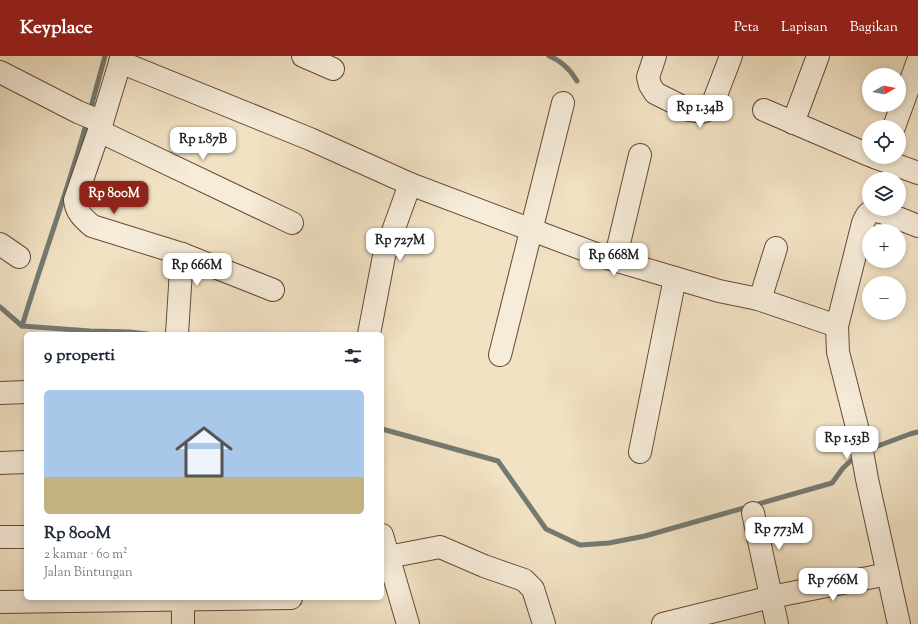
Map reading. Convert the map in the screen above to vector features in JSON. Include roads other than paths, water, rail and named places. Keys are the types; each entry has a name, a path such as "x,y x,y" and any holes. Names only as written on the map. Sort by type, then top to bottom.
{"street":[{"path":"303,56 333,69"},
{"path":"655,56 648,77 650,85 655,93 689,110 702,112 710,109 731,56"},
{"path":"793,123 818,56"},
{"path":"273,290 182,254 92,226 82,217 76,208 75,200 93,121 121,59 310,139 410,184 532,230 615,260 719,291 758,299 836,326"},
{"path":"897,120 918,61"},
{"path":"0,72 292,223"},
{"path":"500,355 563,103"},
{"path":"764,110 862,151"},
{"path":"615,260 640,155"},
{"path":"895,164 918,173"},
{"path":"369,332 384,256 410,184"},
{"path":"899,624 867,479 859,435 838,352 836,326 866,216 874,210 878,210 918,226"},
{"path":"0,244 19,257"},
{"path":"758,299 763,290 776,248"},
{"path":"177,326 182,254"},
{"path":"640,452 674,278"},
{"path":"0,393 24,392"},
{"path":"0,463 24,462"},
{"path":"753,513 777,624"},
{"path":"0,537 24,537"},
{"path":"384,542 408,624"},
{"path":"388,557 440,547 484,566 524,580 533,589 544,624"},
{"path":"663,624 771,596 888,574"},
{"path":"0,602 122,600"},
{"path":"183,600 183,624"}],"waterway":[{"path":"90,111 105,56"},
{"path":"549,56 558,60 565,66 577,81"},
{"path":"0,307 22,326 87,121"},
{"path":"22,326 90,331 130,332"},
{"path":"384,430 498,461 546,529 580,545 609,543 645,536 832,483 843,468 857,455"},
{"path":"867,450 918,432"}]}
